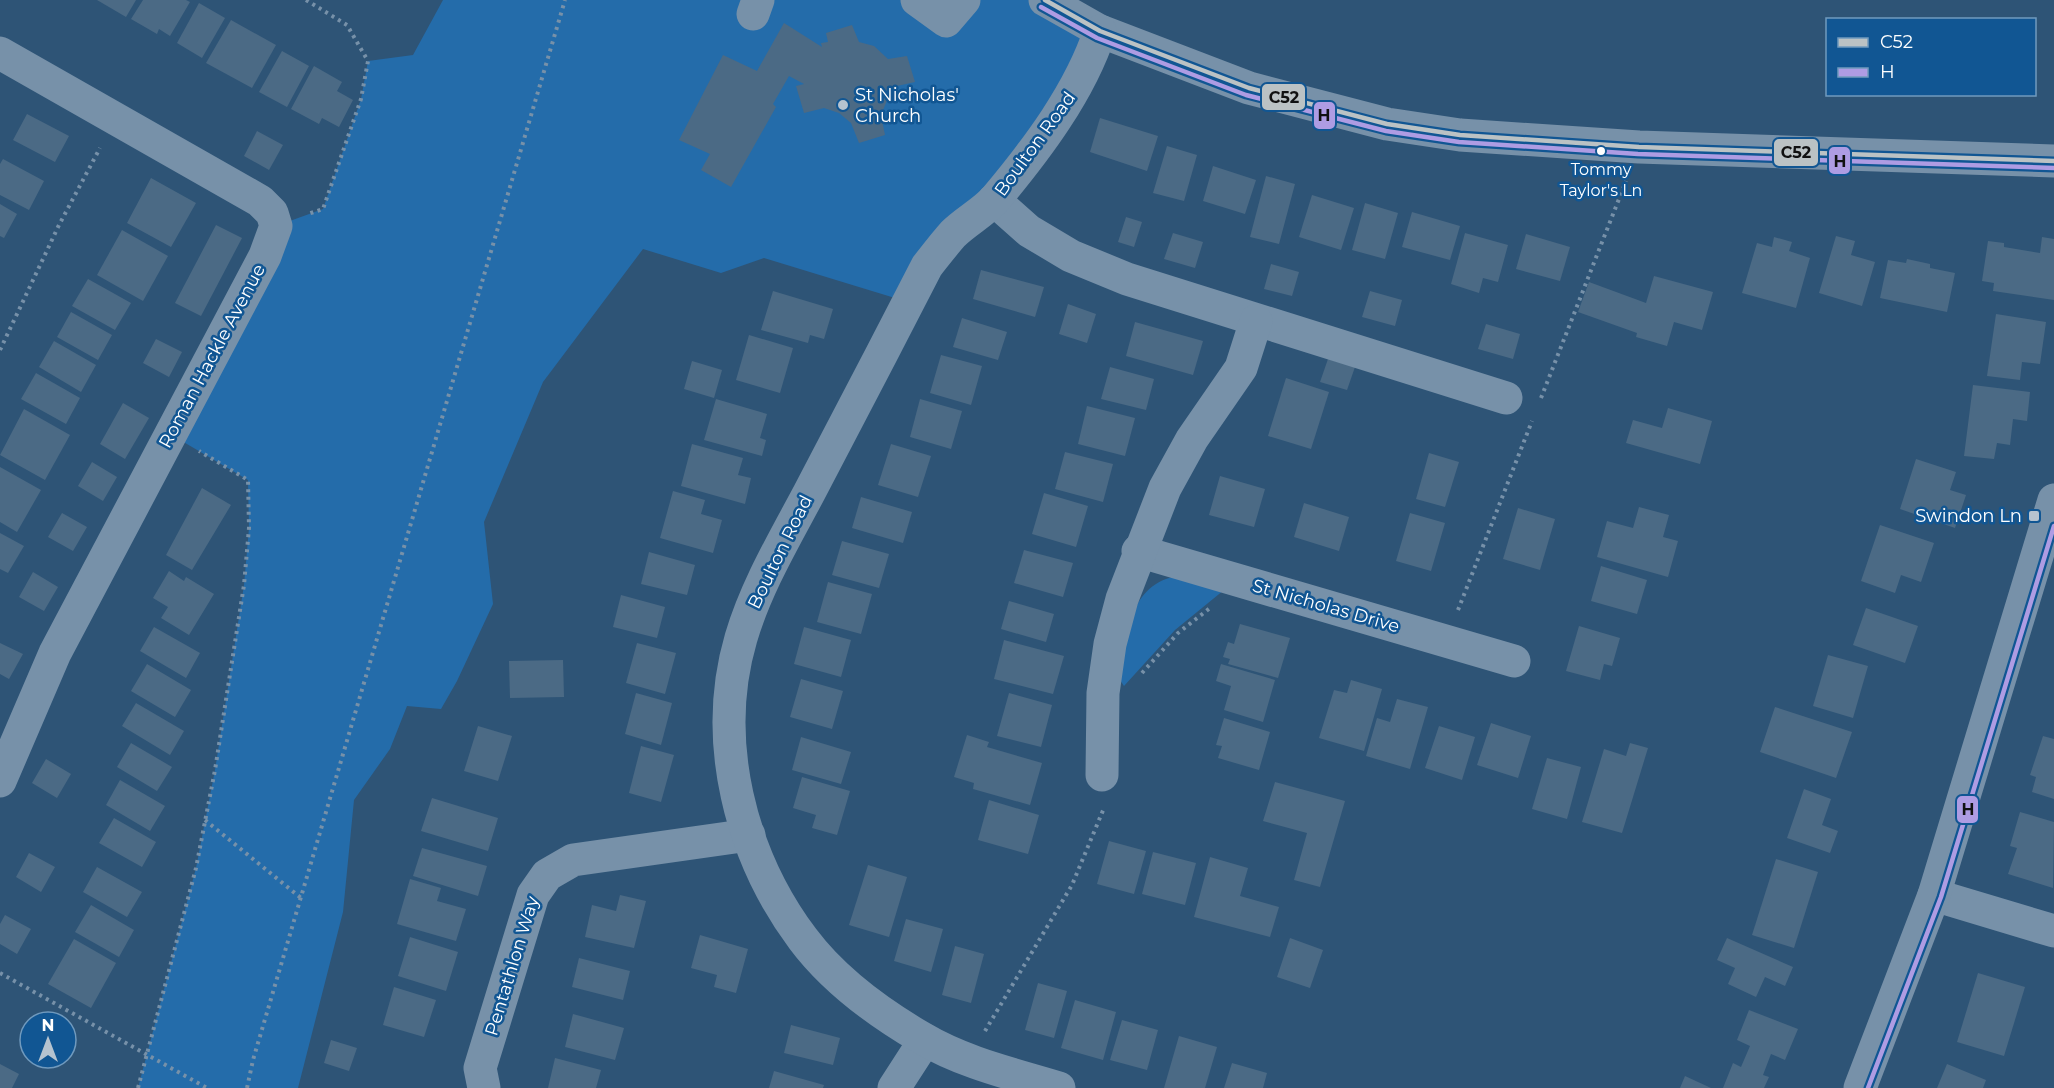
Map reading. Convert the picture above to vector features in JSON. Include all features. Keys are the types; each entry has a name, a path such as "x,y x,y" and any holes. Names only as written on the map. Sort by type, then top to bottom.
{"street":[{"path":"917,0 946,21 964,0"},
{"path":"1045,0 1100,31 1249,88 1387,124 1460,135 1639,147 2054,161"},
{"name":"Boulton Road","path":"1059,1088 967,1060 924,1040 860,995 804,941 782,907 748,835 731,756 728,714 732,676 753,603 927,266 953,234 994,200 1074,90 1091,59 1100,31"},
{"path":"0,53 260,201 272,213 276,225"},
{"path":"994,200 1029,231 1071,256 1127,279 1506,398"},
{"name":"Roman Hackle Avenue","path":"0,781 55,653 265,256 276,225"},
{"path":"1102,775 1103,716 1110,644 1138,551 1165,488 1192,439 1241,368 1256,321"},
{"path":"1860,1088 1934,895 2054,500"},
{"name":"St Nicholas Drive","path":"1138,551 1514,662"},
{"name":"Pentathlon Way","path":"484,1088 480,1068 532,895 547,875 573,860 748,835"},
{"path":"1934,895 2054,931"},
{"path":"894,1088 924,1040"}],"path":[{"path":"276,225 323,209 361,99 368,61 347,25 306,0"},
{"path":"248,1088 301,898 565,0"},
{"path":"0,350 59,225 115,118"},
{"path":"138,1088 196,868 244,585 249,528 248,480 170,434"},
{"path":"1103,716 1178,633 1243,582"},
{"path":"967,1060 1072,885 1103,815 1106,795 1102,775"},
{"path":"205,820 301,898"},
{"path":"0,973 207,1088"}],"shaded area":[{"path":"443,0 1056,0 1100,31 908,302 764,258 721,273 643,249 543,382 484,522 493,604 457,681 441,709 407,706 390,749 354,800 343,912 298,1088 138,1088 196,868 215,770 244,585 249,528 248,480 170,434 276,226 323,209 361,99 368,61 413,55"},
{"path":"1173,577 1224,590 1175,630 1124,686 1116,674 1132,615 1147,591 1158,583"}],"building":[{"path":"97,0 136,0 126,17"},
{"path":"143,0 186,0 190,2 170,36 159,29 157,34 131,19"},
{"path":"199,3 225,18 202,58 177,43"},
{"path":"231,20 276,45 252,88 206,63"},
{"name":"St Nicholas' Church","path":"784,23 822,47 821,43 828,42 826,33 852,25 859,42 874,46 888,59 907,56 915,82 897,86 888,98 881,115 885,135 859,143 851,123 839,113 824,108 804,113 796,86 804,84 789,76 773,104 776,107 731,187 701,170 710,154 679,140 723,55 757,71"},
{"path":"282,51 309,66 287,107 259,92"},
{"path":"314,66 342,82 337,91 353,100 339,127 322,118 319,124 291,109"},
{"path":"27,114 69,136 55,162 13,140"},
{"path":"1100,118 1158,136 1147,171 1090,152"},
{"path":"257,131 283,145 269,170 244,156"},
{"path":"1167,146 1197,155 1184,201 1153,193"},
{"path":"3,159 44,181 29,210 0,195 0,164"},
{"path":"1213,166 1256,180 1245,214 1203,201"},
{"path":"1266,176 1295,184 1279,244 1250,237"},
{"path":"151,178 196,203 171,247 127,223"},
{"path":"1312,195 1354,208 1341,250 1299,237"},
{"path":"1365,203 1398,213 1385,259 1352,250"},
{"path":"0,204 17,214 4,238 0,236"},
{"path":"1412,212 1460,226 1450,260 1402,247"},
{"path":"1126,217 1142,222 1134,247 1118,242"},
{"path":"216,225 242,238 201,316 175,303"},
{"path":"122,230 168,256 143,301 97,275"},
{"path":"1173,233 1203,242 1195,268 1164,259"},
{"path":"1465,233 1508,245 1498,282 1483,278 1479,293 1451,284"},
{"path":"1526,234 1570,247 1560,281 1516,269"},
{"path":"1836,236 1855,241 1851,255 1875,262 1862,306 1819,293"},
{"path":"1774,237 1792,242 1789,251 1810,258 1796,308 1742,293 1757,243 1772,247"},
{"path":"2042,237 2054,239 2054,300 1993,291 1994,283 1982,281 1988,241 2004,243 2004,247 2040,253"},
{"path":"1907,259 1930,264 1930,268 1955,273 1947,312 1880,298 1888,260 1906,263"},
{"path":"1271,264 1299,272 1292,296 1264,289"},
{"path":"981,270 1044,287 1035,317 973,299"},
{"path":"1654,276 1713,292 1702,330 1674,322 1667,346 1636,337 1637,333 1578,312 1589,282 1646,303"},
{"path":"88,279 131,303 115,330 72,306"},
{"path":"773,291 833,309 824,339 810,335 808,343 761,330"},
{"path":"1370,291 1402,300 1395,326 1362,317"},
{"path":"1068,304 1096,314 1087,343 1059,334"},
{"path":"71,312 112,335 98,360 57,337"},
{"path":"1996,314 2046,322 2040,364 2022,362 2020,380 1987,376"},
{"path":"962,318 1007,332 998,360 953,347"},
{"path":"1135,322 1203,341 1193,375 1126,356"},
{"path":"1486,324 1520,334 1513,359 1478,349"},
{"path":"749,335 793,348 780,393 736,380"},
{"path":"156,339 182,352 169,377 143,363"},
{"path":"54,341 96,365 81,392 39,367"},
{"path":"941,355 982,366 971,405 930,393"},
{"path":"1328,359 1355,367 1347,390 1320,382"},
{"path":"692,361 722,370 714,398 684,389"},
{"path":"1110,367 1154,379 1146,410 1101,399"},
{"path":"36,373 80,398 66,424 21,399"},
{"path":"1286,378 1329,392 1311,449 1268,436"},
{"path":"1973,385 2030,392 2027,421 2013,419 2010,445 1997,443 1994,459 1964,456"},
{"path":"716,399 767,414 760,438 766,440 762,456 704,440"},
{"path":"920,399 962,411 951,449 910,437"},
{"path":"123,403 149,418 125,459 100,444"},
{"path":"1087,406 1135,418 1125,456 1078,444"},
{"path":"1668,408 1712,421 1700,464 1626,443 1633,420 1662,428"},
{"path":"24,409 70,435 45,480 0,455"},
{"path":"692,444 743,458 738,475 751,478 745,504 681,486"},
{"path":"891,444 931,456 918,497 878,485"},
{"path":"1065,452 1113,464 1103,502 1055,489"},
{"path":"1429,453 1459,462 1445,507 1416,499"},
{"path":"1916,459 1956,472 1950,490 1966,495 1955,528 1900,509"},
{"path":"92,462 117,477 103,501 78,486"},
{"path":"0,467 41,490 17,532 0,522"},
{"path":"1220,476 1265,489 1254,527 1209,515"},
{"path":"202,488 231,505 192,570 166,555"},
{"path":"673,491 705,500 701,514 722,520 713,553 660,538"},
{"path":"1044,493 1088,506 1076,547 1032,534"},
{"path":"861,497 912,512 903,543 852,528"},
{"path":"1304,503 1349,517 1339,551 1294,537"},
{"path":"1639,507 1669,515 1663,537 1678,541 1668,577 1597,557 1607,521 1633,528"},
{"path":"1518,508 1555,519 1540,570 1503,559"},
{"path":"62,513 87,527 73,551 48,537"},
{"path":"1410,513 1445,523 1431,571 1396,561"},
{"path":"1880,525 1934,543 1921,582 1901,575 1895,593 1861,581"},
{"path":"0,533 24,546 8,573 0,569"},
{"path":"842,541 889,554 879,588 832,575"},
{"path":"1024,550 1073,563 1063,597 1014,583"},
{"path":"649,552 695,565 687,595 641,584"},
{"path":"1601,566 1647,580 1637,614 1591,601"},
{"path":"169,571 184,581 186,577 214,594 189,635 161,618 168,607 153,598"},
{"path":"33,572 58,587 44,611 19,597"},
{"path":"828,582 872,594 861,634 817,622"},
{"path":"621,595 665,607 657,638 613,627"},
{"path":"1009,601 1054,614 1046,642 1001,629"},
{"path":"1866,608 1918,626 1905,663 1853,645"},
{"path":"1240,624 1290,638 1278,678 1228,664 1230,659 1223,657 1228,642 1234,644"},
{"path":"1579,626 1620,638 1612,666 1604,664 1600,680 1566,671"},
{"path":"154,627 200,653 186,678 140,651"},
{"path":"804,627 851,640 841,677 794,664"},
{"path":"1004,640 1064,656 1053,694 994,679"},
{"path":"0,643 23,654 9,679 0,674"},
{"path":"637,643 676,653 665,694 626,683"},
{"path":"1828,655 1868,666 1853,718 1813,706"},
{"path":"563,660 564,697 510,698 509,661"},
{"path":"147,664 191,690 175,717 131,691"},
{"path":"1221,664 1275,680 1263,722 1224,710 1231,686 1216,681"},
{"path":"801,679 843,691 832,729 790,717"},
{"path":"1351,680 1382,689 1364,751 1319,738 1334,690 1347,693"},
{"path":"636,693 672,703 661,745 625,734"},
{"path":"1009,693 1052,705 1041,747 997,736"},
{"path":"1397,699 1428,707 1410,769 1366,756 1377,718 1390,722"},
{"path":"136,703 184,731 170,755 122,726"},
{"path":"1775,707 1852,732 1836,778 1760,752"},
{"path":"1224,718 1270,732 1259,770 1218,758 1222,746 1216,745"},
{"path":"1491,723 1531,736 1518,778 1477,765"},
{"path":"478,726 512,736 498,781 464,771"},
{"path":"1439,726 1475,737 1462,780 1425,768"},
{"path":"967,735 989,742 987,747 1042,763 1030,805 973,789 974,783 954,777"},
{"path":"2043,736 2054,739 2054,799 2032,792 2036,777 2030,775"},
{"path":"801,737 851,752 841,784 792,770"},
{"path":"131,743 172,767 157,791 117,767"},
{"path":"1630,743 1648,748 1622,833 1582,822 1604,749 1626,756"},
{"path":"641,746 674,755 661,802 629,793"},
{"path":"1547,758 1581,767 1567,819 1532,809"},
{"path":"46,759 71,774 57,798 32,783"},
{"path":"802,777 850,791 837,835 812,828 816,815 793,808"},
{"path":"120,780 165,806 150,831 106,805"},
{"path":"1275,782 1345,801 1320,887 1294,880 1307,833 1263,821"},
{"path":"1804,789 1831,799 1822,825 1838,831 1830,853 1787,838"},
{"path":"432,798 498,818 488,851 421,831"},
{"path":"989,800 1039,815 1028,854 978,840"},
{"path":"2020,812 2054,822 2053,888 2008,874 2017,848 2010,846"},
{"path":"114,818 156,842 142,867 99,843"},
{"path":"1109,841 1146,851 1134,894 1097,884"},
{"path":"422,848 487,866 478,896 413,876"},
{"path":"1153,852 1196,863 1185,905 1142,894"},
{"path":"29,853 55,867 41,892 16,877"},
{"path":"1210,857 1248,868 1240,896 1279,907 1270,937 1194,917"},
{"path":"1776,859 1818,872 1794,948 1752,935"},
{"path":"868,865 907,877 889,937 849,925"},
{"path":"97,867 142,892 127,917 83,892"},
{"path":"410,879 441,888 437,901 466,909 456,941 397,924"},
{"path":"620,895 646,901 634,948 585,937 592,905 616,911"},
{"path":"91,905 134,930 119,957 75,932"},
{"path":"5,915 31,929 17,954 0,944 0,924"},
{"path":"906,919 943,929 931,972 894,961"},
{"path":"700,935 748,949 736,993 714,987 717,975 691,968"},
{"path":"410,937 458,952 446,991 398,976"},
{"path":"1290,938 1323,950 1310,988 1277,977"},
{"path":"1727,938 1793,967 1785,986 1765,977 1756,997 1728,984 1735,968 1717,960"},
{"path":"74,939 116,963 91,1008 48,984"},
{"path":"955,946 984,954 971,1003 942,995"},
{"path":"579,958 630,971 623,1000 572,987"},
{"path":"1978,973 2025,987 2004,1056 1957,1042"},
{"path":"1038,983 1067,991 1054,1038 1025,1030"},
{"path":"394,987 436,1000 424,1037 383,1025"},
{"path":"1075,1000 1116,1012 1103,1060 1061,1048"},
{"path":"1749,1010 1798,1029 1785,1060 1771,1054 1763,1075 1769,1077 1764,1088 1723,1088 1733,1063 1741,1067 1750,1046 1737,1040"},
{"path":"573,1014 624,1028 615,1060 565,1047"},
{"path":"1122,1020 1158,1030 1147,1070 1110,1060"},
{"path":"791,1025 840,1038 833,1065 784,1053"},
{"path":"1179,1036 1217,1047 1205,1088 1164,1088"},
{"path":"331,1040 357,1048 349,1071 324,1063"},
{"path":"555,1058 601,1070 596,1088 548,1088"},
{"path":"1232,1063 1267,1073 1263,1088 1224,1088"},
{"path":"0,1064 19,1074 12,1088 0,1088"},
{"path":"1947,1064 1986,1080 1983,1088 1937,1088"},
{"path":"774,1071 824,1085 823,1088 769,1088"},
{"path":"1685,1076 1711,1088 1680,1088"}],"transit line":[{"name":"C52","path":"1045,0 1100,31 1249,88 1387,124 1460,135 1639,147 2054,161"},
{"name":"H","path":"1041,7 1097,38 1246,95 1386,131 1459,142 1638,154 2054,168"},
{"name":"H","path":"1868,1088 1941,897 2054,526"}],"place":[{"name":"St Nicholas' Church","path":"843,105"},
{"name":"Tommy Taylor's Ln","path":"1601,151"},
{"name":"Swindon Ln","path":"2034,516"}]}
